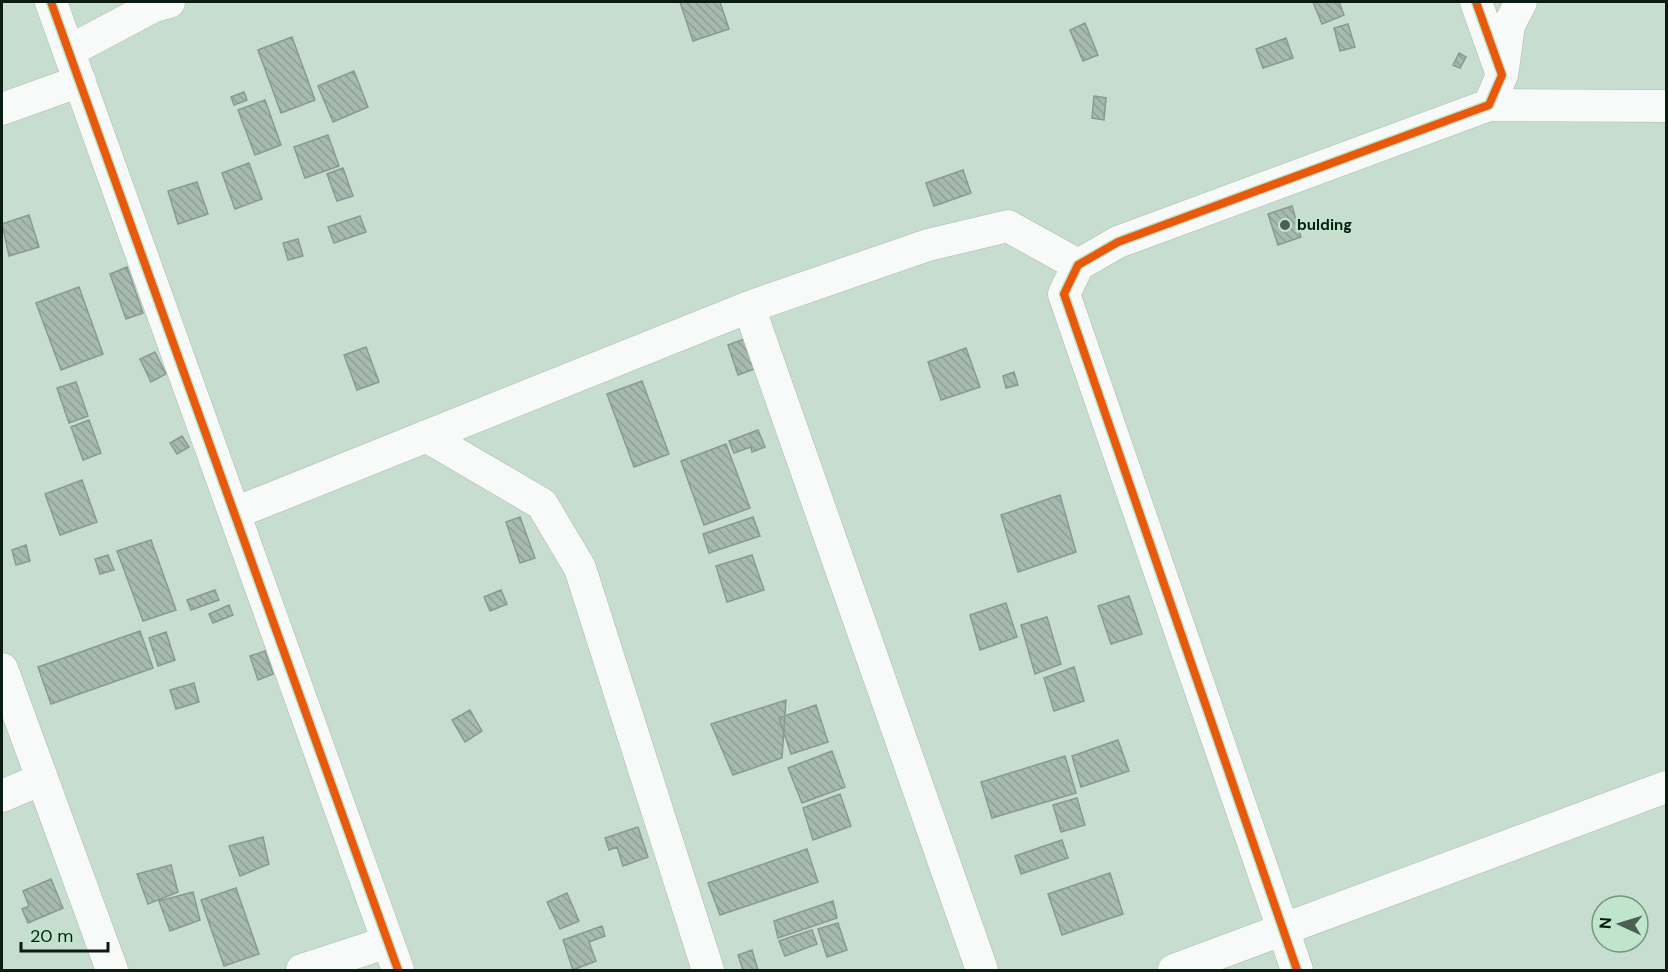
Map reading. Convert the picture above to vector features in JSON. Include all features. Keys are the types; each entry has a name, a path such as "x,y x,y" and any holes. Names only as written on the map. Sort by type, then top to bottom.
{"street":[{"path":"51,2 393,956 302,970"},
{"path":"1476,2 1502,75"},
{"path":"1489,105 1502,75 1509,25 1521,2"},
{"path":"69,51 159,3"},
{"path":"2,109 80,81"},
{"path":"1297,970 1064,294 1078,265 1118,242 1489,105 1666,106"},
{"path":"235,513 749,307 928,245 1008,226 1078,265"},
{"path":"749,307 982,970"},
{"path":"426,436 542,504 580,568 708,970"},
{"path":"2,669 112,970"},
{"path":"2,796 42,779"},
{"path":"1174,970 1666,787"}],"building":[{"path":"680,2 720,2 729,29 693,41"},
{"path":"1313,2 1339,2 1344,15 1322,24"},
{"path":"1085,23 1098,55 1083,61 1070,30"},
{"path":"1348,24 1355,47 1340,51 1334,28"},
{"path":"292,37 315,100 281,113 258,50"},
{"path":"1286,38 1293,58 1263,68 1256,49"},
{"path":"1459,53 1466,57 1460,68 1453,65"},
{"path":"354,71 368,107 333,122 318,86"},
{"path":"244,92 247,100 234,105 231,97"},
{"path":"1094,96 1106,98 1104,120 1092,118"},
{"path":"265,100 281,145 255,155 238,110"},
{"path":"328,135 339,166 305,178 294,147"},
{"path":"249,163 262,199 235,209 222,173"},
{"path":"343,168 353,196 337,201 327,174"},
{"path":"963,170 971,193 934,206 926,183"},
{"path":"197,182 208,214 178,224 168,191"},
{"name":"bulding","path":"1292,206 1301,237 1278,245 1268,214"},
{"path":"29,215 39,247 9,256 2,224"},
{"path":"360,216 366,232 334,243 328,227"},
{"path":"298,239 303,256 288,260 283,243"},
{"path":"127,267 143,313 126,319 110,274"},
{"path":"79,287 103,354 61,370 36,303"},
{"path":"747,338 757,368 738,375 728,345"},
{"path":"366,347 379,382 357,390 344,355"},
{"path":"966,348 980,387 941,400 928,362"},
{"path":"155,352 166,374 151,382 140,359"},
{"path":"1014,372 1018,385 1006,388 1003,376"},
{"path":"642,381 669,454 634,467 607,394"},
{"path":"76,382 88,416 69,423 57,388"},
{"path":"89,420 101,453 83,460 71,427"},
{"path":"758,430 765,447 752,452 751,447 734,453 729,441"},
{"path":"182,436 189,447 177,454 170,443"},
{"path":"726,444 750,508 704,525 681,461"},
{"path":"82,480 97,522 60,535 45,494"},
{"path":"1060,495 1076,552 1018,572 1001,515"},
{"path":"520,517 535,558 520,563 506,522"},
{"path":"753,517 760,536 709,553 703,534"},
{"path":"151,540 176,610 143,621 117,551"},
{"path":"26,545 30,561 16,565 12,550"},
{"path":"108,555 114,570 100,574 95,559"},
{"path":"752,555 764,590 727,602 716,566"},
{"path":"215,590 219,600 191,610 187,600"},
{"path":"501,590 507,604 490,611 484,597"},
{"path":"1129,596 1142,634 1111,644 1098,606"},
{"path":"1006,603 1017,637 980,650 970,615"},
{"path":"229,605 233,615 213,623 209,614"},
{"path":"1047,617 1061,664 1035,674 1021,625"},
{"path":"140,631 153,668 51,704 38,667"},
{"path":"166,632 175,660 158,666 149,638"},
{"path":"265,651 273,674 258,680 250,656"},
{"path":"1074,667 1084,701 1054,711 1044,678"},
{"path":"194,683 199,702 176,709 170,690"},
{"path":"786,700 782,758 733,775 711,724"},
{"path":"816,705 828,742 791,754 779,718"},
{"path":"470,710 482,731 465,742 452,720"},
{"path":"1118,740 1129,771 1081,787 1072,756"},
{"path":"832,751 845,787 802,803 788,768"},
{"path":"1065,756 1076,793 992,818 981,782"},
{"path":"840,794 851,826 813,840 803,808"},
{"path":"1077,798 1085,825 1061,832 1053,805"},
{"path":"638,827 648,857 623,866 617,847 609,850 605,838"},
{"path":"263,837 269,864 240,876 229,846"},
{"path":"1062,840 1068,858 1021,874 1015,856"},
{"path":"807,849 818,882 720,915 708,883"},
{"path":"171,865 178,892 148,904 137,874"},
{"path":"1110,873 1123,914 1062,935 1048,894"},
{"path":"51,879 63,908 28,923 22,909 29,906 23,891"},
{"path":"236,888 259,954 224,966 201,900"},
{"path":"193,892 200,920 170,931 159,901"},
{"path":"567,893 579,921 560,929 547,902"},
{"path":"833,901 837,918 778,938 774,921"},
{"path":"838,923 847,950 827,957 818,929"},
{"path":"602,926 605,936 589,942 596,961 573,970 563,940"},
{"path":"812,930 817,944 785,956 779,941"},
{"path":"752,950 758,970 743,970 738,955"}],"cycle path":[{"path":"51,2 398,970"},
{"path":"1297,970 1064,294 1078,265 1118,242 1489,105 1502,75 1476,2"}],"place":[{"name":"bulding","path":"1285,225"}]}
